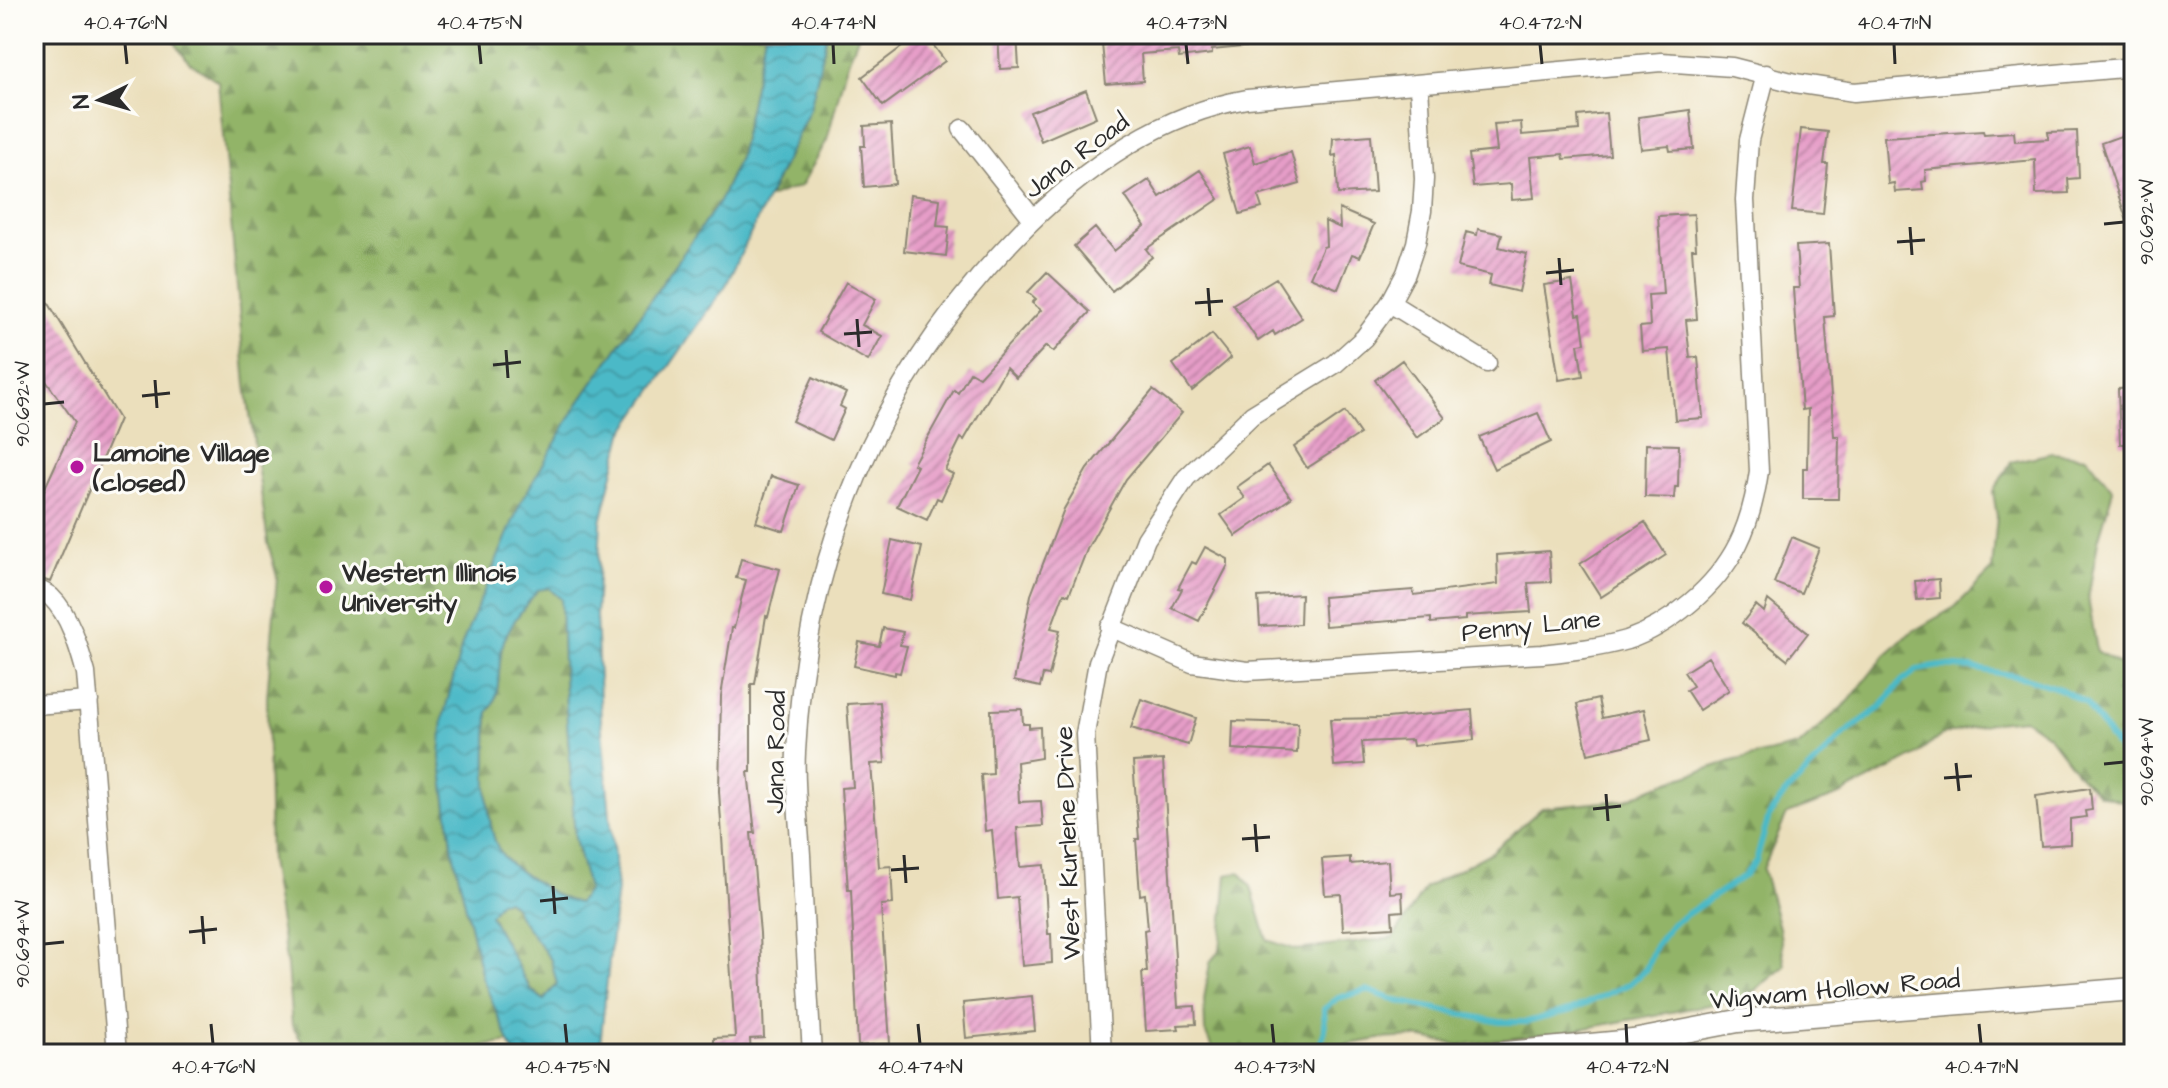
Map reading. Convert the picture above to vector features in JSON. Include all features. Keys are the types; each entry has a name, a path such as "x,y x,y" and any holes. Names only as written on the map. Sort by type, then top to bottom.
{"street":[{"name":"Jana Road","path":"812,1054 795,756 799,702 818,587 847,501 895,395 924,348 956,304 1033,219 1114,153 1190,112 1247,99 1661,62 1720,65 1824,89 1854,92 2134,67"},
{"name":"Penny Lane","path":"1110,627 1192,663 1247,671 1542,654 1613,643 1651,630 1673,617 1709,587 1724,571 1735,552 1756,495 1759,471 1745,200 1749,140 1766,74"},
{"name":"West Kurlene Drive","path":"1102,1054 1085,734 1098,662 1146,539 1186,478 1252,415 1335,364 1364,338 1390,303 1409,263 1422,211 1424,179 1419,84"},
{"path":"962,129 1033,219"},
{"path":"1390,303 1487,363"},
{"path":"34,588 51,597 66,620 86,673 117,1054"},
{"path":"34,705 89,701"},
{"name":"Wigwam Hollow Road","path":"1495,1054 1633,1041 1738,1021 2134,989"}],"green space":[{"path":"169,34 765,34 739,158 719,202 576,407 440,756 453,851 482,977 510,1042 484,1046 469,1054 310,1054 292,1026 287,966 270,861 267,698 277,577 268,543 246,385 218,81 189,62"},
{"path":"827,34 859,34 845,70 827,140 801,186 768,198 810,109"},
{"path":"2052,453 2087,457 2113,490 2098,541 2088,598 2097,651 2126,668 2134,692 2134,805 2099,794 2079,775 2049,736 2024,719 1994,722 1942,735 1915,756 1840,795 1787,814 1763,869 1779,928 1785,966 1745,998 1565,1032 1460,1045 1415,1037 1379,1039 1293,1054 1238,1054 1212,1048 1205,1031 1204,1000 1210,962 1220,950 1227,875 1240,872 1251,887 1267,940 1297,950 1393,938 1425,888 1492,852 1542,808 1625,800 1664,783 1732,761 1798,746 1849,701 1885,655 1910,633 1955,607 1992,570 1997,516 1993,492 2011,462"},
{"path":"549,588 561,599 575,838 589,891 578,903 550,892 508,861 495,841 488,806 488,712 496,695 502,646 512,625 538,589"},
{"path":"507,900 551,960 557,984 544,1000 523,977 490,914 500,901"}],"water":[{"path":"765,34 827,34 810,109 726,285 623,433 601,522 596,616 601,720 617,889 599,1054 514,1054 482,977 453,851 440,756 443,718 462,644 520,504 576,407 719,202 739,158","holes":["549,588 561,599 575,838 588,890 578,903 550,892 508,861 495,841 488,806 488,712 496,695 502,647 512,625 529,601 538,590","507,900 551,960 557,984 544,1000 530,989 490,915 500,901"]}],"building":[{"path":"919,34 925,34 945,61 883,106 862,77"},
{"path":"998,34 1017,34 1019,68 1000,69"},
{"path":"1101,34 1252,34 1252,46 1212,50 1212,54 1179,58 1178,51 1141,54 1143,81 1106,84"},
{"path":"1086,90 1096,117 1041,141 1030,112"},
{"path":"1690,110 1694,149 1670,151 1669,146 1641,149 1638,117"},
{"path":"1606,113 1610,155 1564,159 1563,154 1530,157 1534,198 1512,200 1511,184 1473,187 1469,154 1497,151 1494,124 1521,122 1522,135 1579,130 1578,116"},
{"path":"891,124 895,184 864,187 861,146 865,146 864,126"},
{"path":"1801,129 1828,132 1823,214 1792,211"},
{"path":"1983,131 1984,134 2014,132 2015,141 2049,139 2048,132 2077,131 2079,178 2068,179 2069,193 2036,194 2035,160 1925,170 1923,190 1895,192 1894,183 1888,184 1884,137"},
{"path":"2129,133 2134,148 2134,232 2131,233 2101,143"},
{"path":"1371,135 1375,192 1338,194 1336,155 1332,156 1333,138"},
{"path":"1250,146 1255,163 1291,152 1300,184 1258,196 1262,208 1240,214 1223,154"},
{"path":"1200,170 1219,199 1146,249 1152,257 1112,291 1074,246 1095,228 1114,251 1145,226 1125,196 1149,180 1160,197"},
{"path":"910,195 940,199 937,226 949,227 946,256 904,251"},
{"path":"1339,209 1374,224 1360,257 1352,254 1338,289 1310,277 1326,246 1325,221 1340,228"},
{"path":"1694,214 1696,249 1692,249 1697,319 1686,320 1690,358 1698,357 1703,418 1675,420 1669,349 1642,351 1640,327 1650,326 1648,295 1663,294 1658,216"},
{"path":"1478,229 1502,234 1499,247 1527,254 1519,292 1489,285 1491,275 1458,267 1466,232 1477,235"},
{"path":"1829,244 1834,316 1825,317 1834,436 1839,436 1838,499 1803,499 1808,409 1802,410 1795,319 1793,288 1799,288 1796,246"},
{"path":"1047,272 1090,312 1053,352 1046,346 1016,378 1006,368 964,440 961,438 945,470 953,474 927,520 897,506 917,466 913,464 954,390 958,393 970,372 979,377 1041,310 1032,303 1036,299 1028,292"},
{"path":"1276,278 1302,318 1275,335 1273,331 1258,341 1233,304"},
{"name":"Lamoine Village (closed)","path":"34,279 119,419 50,582 34,576 34,512 75,422 34,364"},
{"path":"1572,281 1585,343 1578,344 1583,376 1559,380 1544,285"},
{"path":"846,282 876,299 862,325 882,336 868,361 818,332"},
{"path":"1212,334 1231,358 1192,391 1173,364"},
{"path":"1402,360 1445,418 1417,438 1375,380"},
{"path":"813,377 846,393 840,406 845,409 831,440 792,421"},
{"path":"2134,388 2134,444 2120,444 2118,389"},
{"path":"1153,390 1182,413 1126,479 1088,547 1069,595 1064,593 1051,628 1060,630 1049,676 1043,675 1040,687 1014,681 1031,595 1064,509 1087,469"},
{"path":"1345,412 1360,434 1307,468 1294,447"},
{"path":"1538,413 1551,442 1494,469 1479,437"},
{"path":"1646,444 1679,445 1678,487 1675,487 1674,498 1645,497"},
{"path":"1268,465 1291,498 1236,536 1221,515 1245,498 1237,487"},
{"path":"771,476 799,485 784,531 756,522"},
{"path":"1645,522 1666,555 1601,597 1580,564"},
{"path":"1792,537 1819,548 1801,593 1774,583"},
{"path":"892,540 922,547 910,600 881,594"},
{"path":"1205,547 1228,559 1228,565 1199,621 1172,608 1182,589 1178,588 1192,562 1196,564"},
{"path":"1549,551 1551,582 1528,583 1531,612 1465,616 1465,620 1431,623 1431,618 1325,626 1323,597 1413,590 1414,595 1498,584 1497,555"},
{"path":"741,559 780,569 766,616 755,684 751,684 751,772 748,772 755,833 751,833 760,933 764,1038 750,1039 751,1054 714,1054 714,1038 735,1037 719,791 721,696 732,628 746,580 736,578"},
{"path":"1939,579 1940,598 1917,600 1915,581"},
{"path":"1301,594 1300,624 1260,626 1258,597"},
{"path":"1768,600 1808,633 1787,660 1742,623 1756,605 1764,612"},
{"path":"883,628 903,632 900,645 907,646 900,673 895,672 895,675 854,666 859,642 879,646"},
{"path":"1708,657 1729,690 1699,710 1686,690 1693,686 1684,672"},
{"path":"1141,699 1196,718 1188,745 1131,728"},
{"path":"1598,699 1602,718 1644,709 1651,740 1588,754 1577,704"},
{"path":"880,702 885,763 871,764 879,867 891,866 893,904 881,905 890,1044 858,1046 851,890 848,890 841,788 853,787 847,704"},
{"path":"1022,709 1023,724 1029,724 1029,728 1040,727 1041,758 1017,762 1019,802 1041,801 1043,826 1017,828 1020,867 1044,865 1052,963 1022,966 1017,897 998,899 992,830 985,831 981,775 993,774 991,710"},
{"path":"1472,710 1474,740 1413,746 1412,740 1362,742 1364,764 1334,766 1330,719 1387,718"},
{"path":"1233,721 1298,723 1297,753 1232,749"},
{"path":"1163,760 1178,1007 1195,1006 1196,1024 1178,1025 1179,1029 1146,1031 1142,972 1147,972 1144,930 1148,929 1145,894 1140,895 1133,762"},
{"path":"2090,788 2092,810 2085,811 2086,817 2070,819 2070,844 2041,846 2036,796"},
{"path":"1350,857 1350,864 1388,861 1390,893 1402,892 1403,911 1392,912 1393,927 1343,930 1341,894 1325,895 1322,859"},
{"path":"1032,996 1035,1031 966,1038 963,1003"}],"waterway":[{"path":"1318,1051 1325,1030 1324,1009 1338,998 1367,990 1397,1001 1500,1022 1527,1022 1572,1010 1629,984 1646,969 1655,946 1672,924 1744,876 1756,861 1769,816 1784,795 1843,735 1881,707 1902,681 1917,670 1940,666 1972,668 2026,678 2060,689 2086,703 2123,756 2134,761"}],"place":[{"name":"Lamoine Village (closed)","path":"77,467"},
{"name":"Western Illinois University","path":"326,587"}]}
